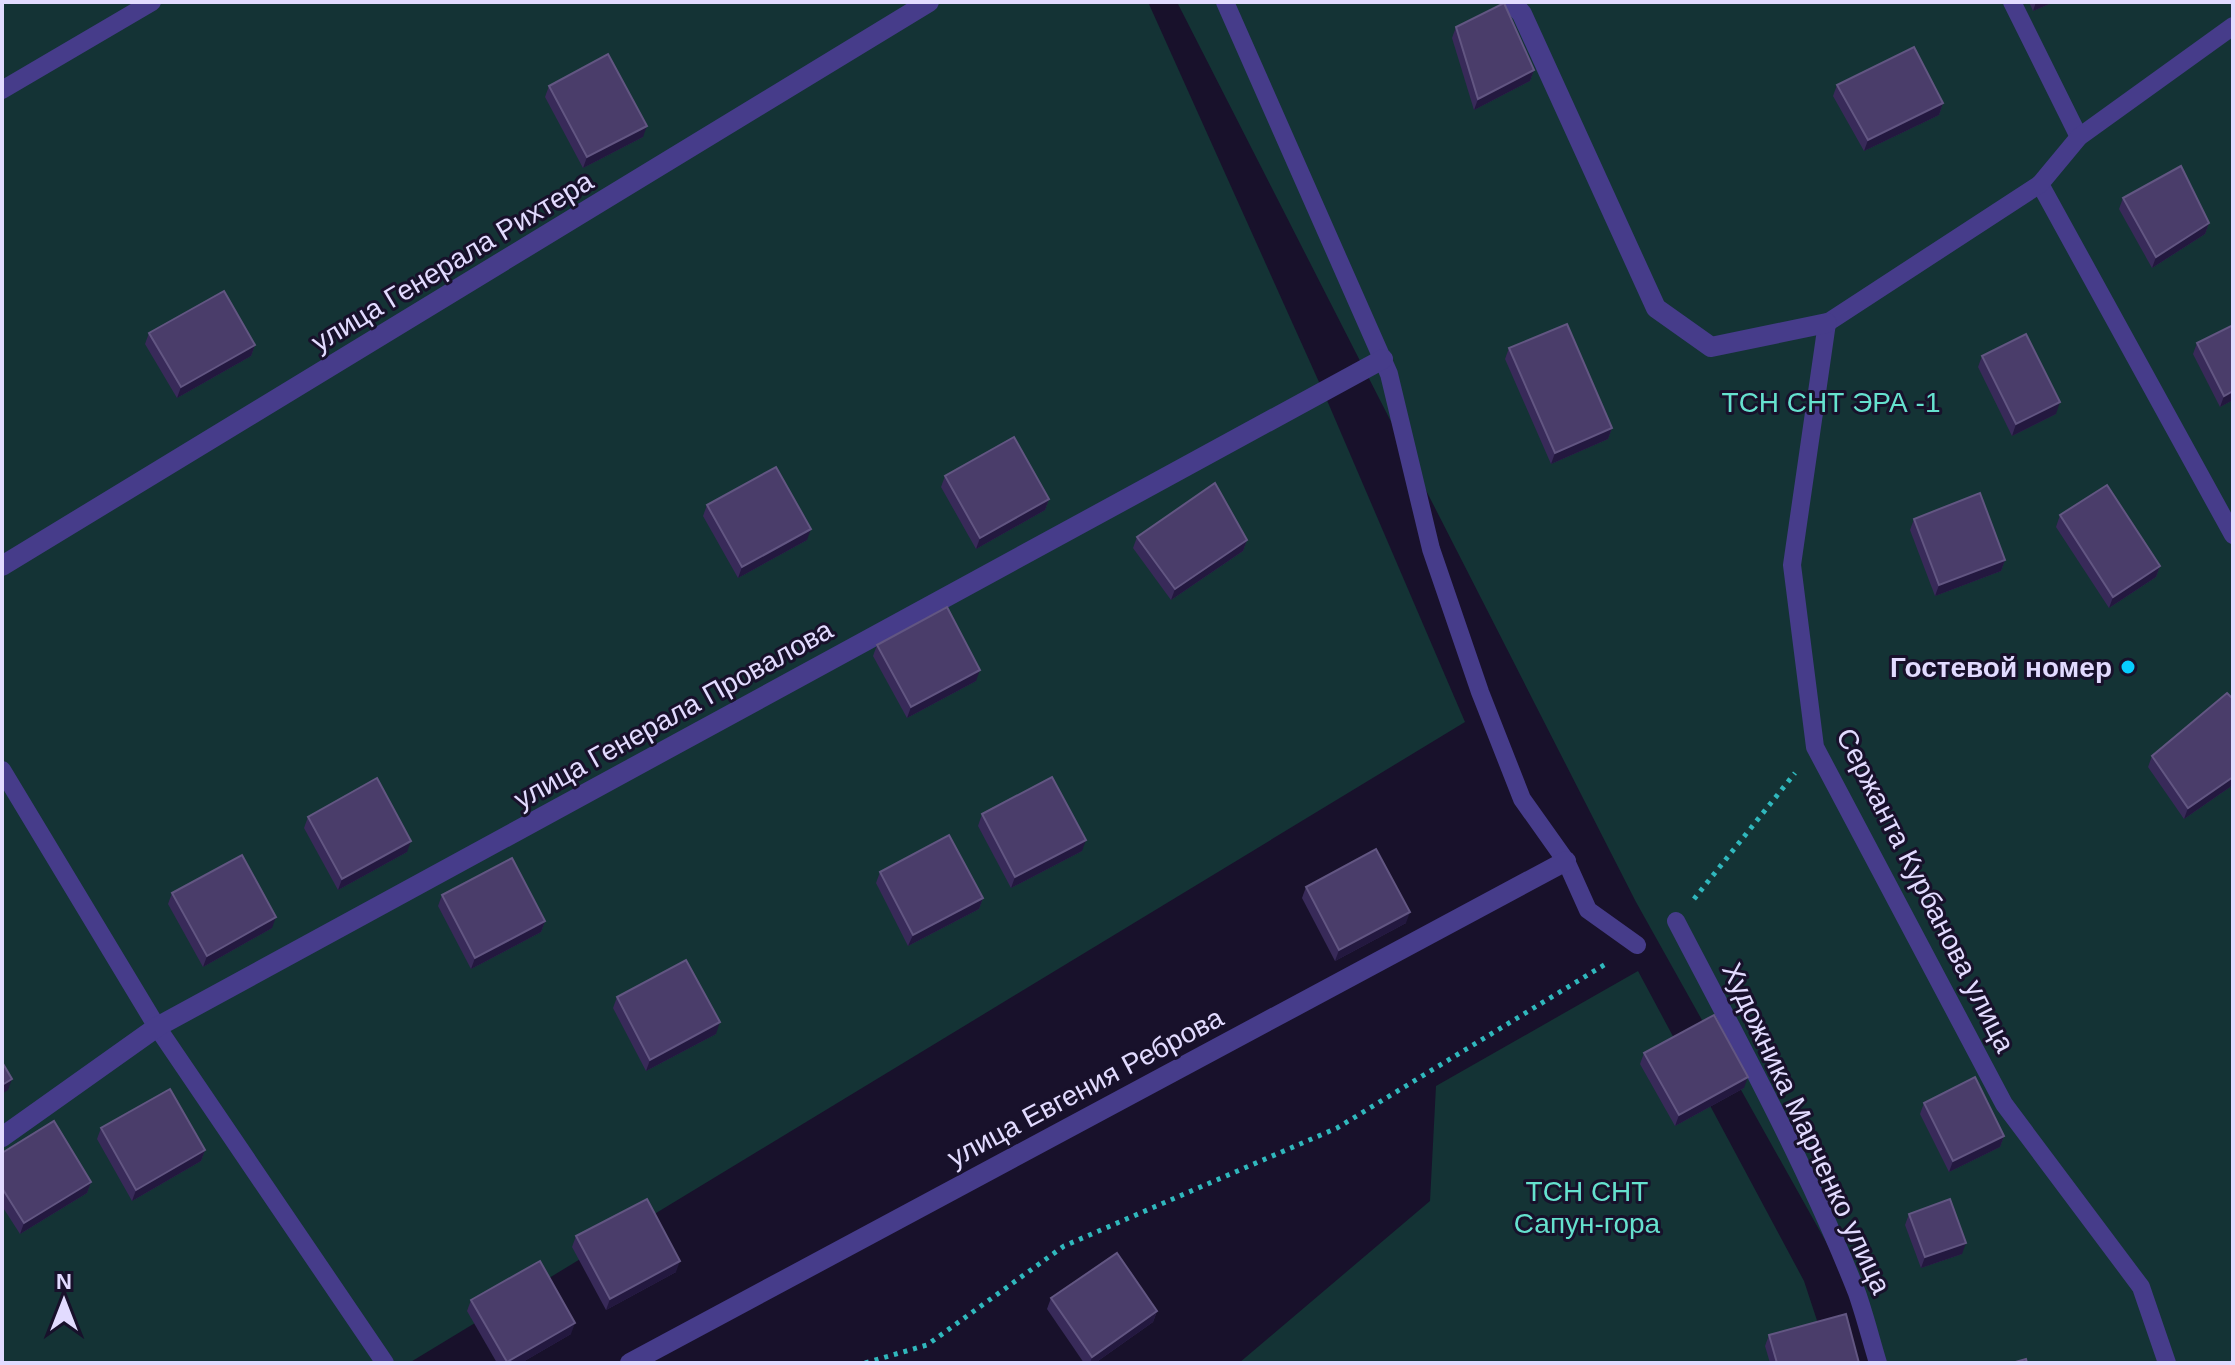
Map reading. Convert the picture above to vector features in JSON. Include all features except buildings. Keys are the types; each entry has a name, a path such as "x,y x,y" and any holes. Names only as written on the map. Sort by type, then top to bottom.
{"street":[{"name":"улица Генерала Рихтера","path":"2,566 929,2"},
{"path":"1512,2 1522,14 1656,308 1711,347 1827,323"},
{"name":"улица Генерала Провалова","path":"2,1137 157,1027 1383,359"},
{"name":"улица Евгения Реброва","path":"630,1363 1566,861"}],"lane":[{"path":"2,90 152,2"},
{"path":"1225,2 1389,374 1431,549 1480,692 1522,799 1566,861 1588,910 1637,945"},
{"path":"2012,2 2079,137"},
{"path":"1827,323 2040,184 2079,137 2233,26"},
{"path":"2040,184 2233,535"},
{"name":"Сержанта Курбанова улица","path":"1827,323 1792,565 1815,747 2004,1104 2141,1287 2167,1363"},
{"path":"2,770 157,1027 385,1363"},
{"name":"Художника Марченко улица","path":"1676,921 1756,1074 1812,1191 1858,1295 1878,1363"}],"path":[{"path":"1676,921 1815,747"},
{"path":"865,1363 927,1345 1064,1246 1337,1128 1637,945"}],"green space":[{"path":"2,2 1148,2 1323,391 1465,722 409,1363 2,1363"},
{"name":"ТСН СНТ ЭРА -1","path":"1177,2 2233,2 2233,1363 1875,1363 1840,1267 1636,902"},
{"name":"ТСН СНТ Сапун-гора","path":"1638,971 1804,1281 1831,1363 1239,1363 1430,1201 1436,1086"}],"place":[{"name":"Гостевой номер","path":"2128,667"}]}
